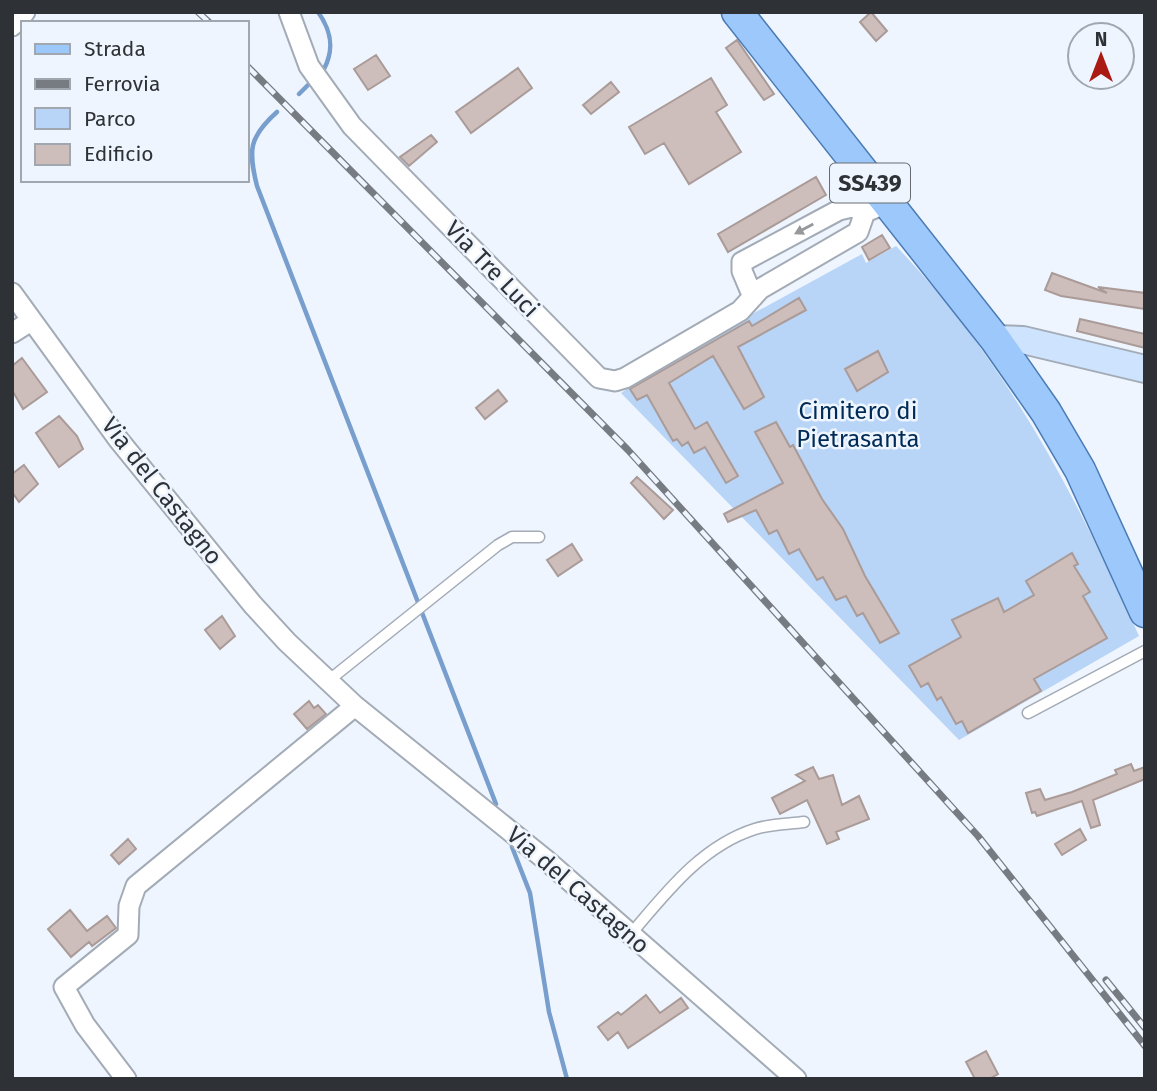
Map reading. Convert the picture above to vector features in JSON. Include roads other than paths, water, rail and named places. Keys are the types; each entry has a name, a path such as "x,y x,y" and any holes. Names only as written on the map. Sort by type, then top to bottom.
{"main road":[{"name":"SS439","path":"737,12 878,209 995,339 1046,412 1080,470 1145,612"}],"street":[{"path":"12,26 25,12"},
{"name":"Via Tre Luci","path":"289,12 309,66 352,126 599,378 615,381 625,378 740,311 753,297 858,232 878,209"},
{"path":"753,297 741,271 742,262 839,210 852,207 878,209"},
{"name":"Via del Castagno","path":"12,293 118,439 253,605 328,681 355,706 547,860 796,1079"},
{"path":"12,332 31,321"},
{"path":"995,339 1023,340 1145,369"},
{"path":"126,1079 85,1025 64,987 128,935 128,906 136,886 355,706"}],"lane":[{"path":"328,681 498,545 512,537 538,537"},
{"path":"1028,713 1145,651"},
{"path":"630,935 684,874 717,846 755,829 804,822"}],"waterway":[{"path":"318,12 330,39 330,54 324,69"},
{"path":"299,94 310,83"},
{"path":"277,112 261,129 253,145 252,163 257,186 496,804"},
{"path":"512,847 530,893 549,1012 567,1079"}],"railway":[{"path":"198,12 208,21"},
{"path":"248,67 628,450 978,836 1145,1046"},
{"path":"1106,980 1145,1028"}],"park label":[{"name":"Cimitero di Pietrasanta","path":"858,425"}]}
